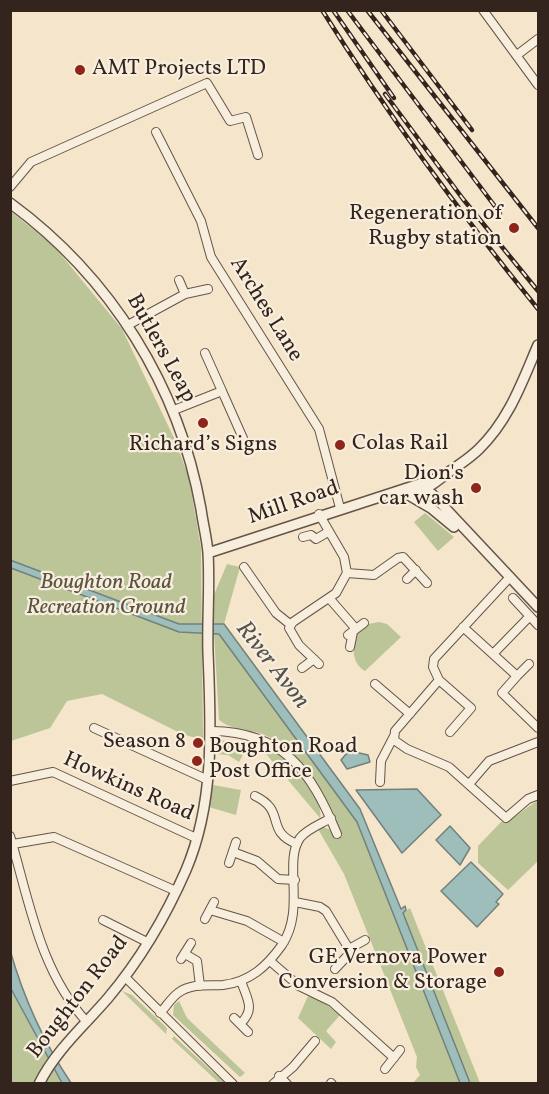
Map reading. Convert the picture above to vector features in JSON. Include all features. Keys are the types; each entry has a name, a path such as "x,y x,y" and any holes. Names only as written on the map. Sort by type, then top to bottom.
{"street":[{"path":"483,10 538,85"},
{"path":"517,56 538,39"},
{"path":"10,187 31,162 207,83 230,121 246,117 258,155"},
{"name":"Arches Lane","path":"156,132 201,221 211,257 319,429 340,508"},
{"name":"Butlers Leap","path":"10,203 71,255 115,306 128,325 174,410 195,476 208,553"},
{"path":"179,280 185,294"},
{"path":"128,325 185,294 208,289"},
{"path":"408,490 444,476 478,451 504,419 526,377 538,345"},
{"path":"205,352 246,445"},
{"path":"174,410 222,391"},
{"path":"434,490 444,476"},
{"path":"423,486 434,490 485,554"},
{"path":"423,486 433,509"},
{"path":"408,490 485,554 538,607"},
{"name":"Mill Road","path":"208,553 319,514 392,492 408,490"},
{"path":"302,668 316,662 292,636 289,631 291,625 329,598 341,586 346,573 344,557 319,514"},
{"name":"Mill Road","path":"303,537 311,535 316,539 328,532"},
{"name":"Boughton Road","path":"39,1083 63,1048 125,977 176,891 196,838 208,780 212,731 207,638 208,553"},
{"path":"346,573 374,575 403,557 427,583"},
{"path":"244,567 276,613 291,625"},
{"path":"407,579 416,570"},
{"path":"450,732 471,708 439,680 433,667 434,659 510,577"},
{"path":"329,598 353,632"},
{"path":"513,598 538,625"},
{"path":"493,654 530,616"},
{"path":"350,647 353,632 364,623"},
{"path":"463,627 517,676"},
{"path":"529,664 502,693 538,726"},
{"path":"380,783 376,774 387,746 439,680"},
{"path":"375,684 410,714"},
{"path":"212,731 256,736 287,753 304,771 331,818 337,834"},
{"path":"98,733 208,780"},
{"path":"394,736 394,740 407,749 441,762 470,783 506,818 538,795"},
{"path":"470,783 489,761 538,742"},
{"name":"Howkins Road","path":"10,781 53,772 196,838"},
{"path":"255,796 268,803 274,810 276,828 281,836 297,844"},
{"path":"160,1013 178,993 200,986 241,981 270,961 284,942 293,919 294,858 297,844 306,832 331,818"},
{"path":"87,1022 77,1012 42,950 12,840 54,837 176,891"},
{"path":"229,863 236,842"},
{"path":"232,852 263,864 278,879 295,880"},
{"path":"295,902 320,907 326,911 351,952 335,969"},
{"path":"205,919 212,906 247,921 284,942"},
{"path":"103,920 147,942"},
{"path":"349,949 365,940"},
{"path":"191,943 183,957 197,961 200,986"},
{"path":"270,961 298,986 332,1002 394,1058"},
{"path":"125,977 233,1083"},
{"path":"241,981 251,1008 248,1016 237,1021 248,1032"},
{"path":"273,1083 293,1067 315,1041"},
{"path":"385,1069 400,1050"},
{"path":"279,1076 287,1083"}],"green space":[{"name":"Boughton Road Recreation Ground","path":"10,211 53,245 122,329 175,440 189,478 201,548 203,740 182,734 102,694 67,701 50,728 11,741"},
{"path":"425,513 454,537 438,551 414,522"},
{"path":"227,564 240,567 224,624 212,623 213,597"},
{"path":"379,622 387,624 401,637 365,671 356,660 354,636 368,624"},
{"path":"214,633 219,634 357,822 460,1083 413,1083 420,1075 416,1067 417,1057 344,874 318,829 323,827 331,830 335,837 341,834 320,790 290,751 277,741 262,734 234,728 219,720"},
{"path":"220,740 249,744 239,762 228,755 216,754"},
{"path":"256,742 278,751 297,766 317,799 320,818"},
{"path":"213,785 241,790 236,815 209,807"},
{"path":"538,800 538,861 508,890 478,863 478,846 501,822 510,820"},
{"path":"410,908 480,1083 470,1083 403,913"},
{"path":"10,987 62,1083 11,1083"},
{"path":"122,991 132,995 167,1028 166,1034"},
{"path":"308,996 319,999 340,1015 326,1031 336,1042 331,1049 298,1018"},
{"path":"179,1001 187,1018 245,1073 240,1077 173,1015 174,1005"},
{"path":"174,1036 225,1083 219,1083 172,1039"}],"water":[{"path":"10,560 179,624 224,624 360,809 401,909 405,906 406,910 403,913 470,1083 460,1083 357,822 219,634 179,632 11,568"},
{"path":"355,752 368,755 370,762 347,769 341,760 346,754"},
{"path":"417,789 441,815 402,853 356,790"},
{"path":"450,826 470,848 460,865 436,840"},
{"path":"471,862 503,894 496,902 499,904 477,927 441,891"},
{"path":"10,950 21,985 36,1019 71,1083 62,1083 10,987"}],"railway":[{"path":"322,10 425,163 538,309"},
{"path":"333,10 394,98"},
{"path":"347,10 500,213"},
{"path":"367,10 538,228"},
{"path":"381,10 472,130"},
{"path":"385,94 463,199 538,291"}],"place":[{"name":"AMT Projects LTD","path":"80,70"},
{"name":"Regeneration of Rugby station","path":"514,228"},
{"name":"Richard’s Signs","path":"203,423"},
{"name":"Colas Rail","path":"340,445"},
{"name":"Dion's car wash","path":"476,488"},
{"name":"Season 8","path":"198,743"},
{"name":"Boughton Road Post Office","path":"197,761"},
{"name":"GE Vernova Power Conversion & Storage","path":"499,972"}],"water label":[{"name":"River Avon","path":"271,666"}]}
